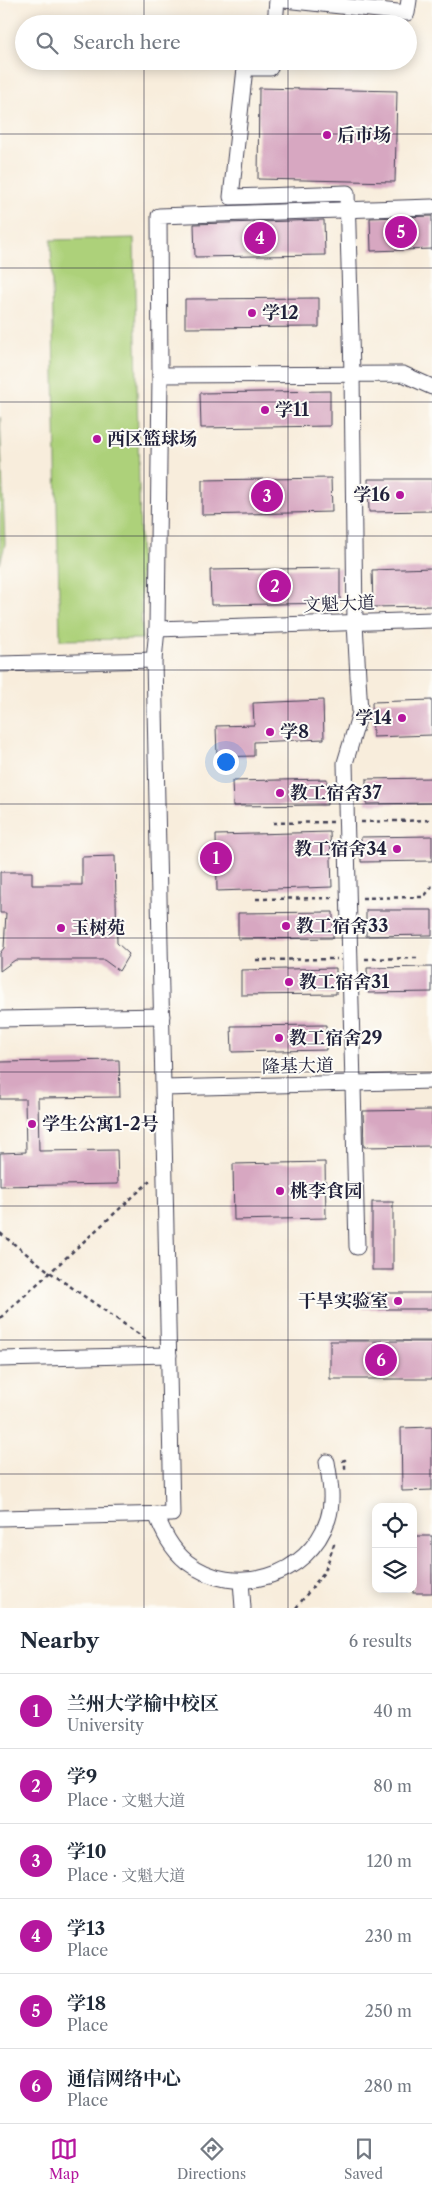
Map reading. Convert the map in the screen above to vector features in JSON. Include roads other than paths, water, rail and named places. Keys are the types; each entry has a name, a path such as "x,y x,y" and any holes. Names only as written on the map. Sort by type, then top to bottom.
{"street":[{"path":"276,15 277,0"},
{"path":"284,0 363,4 407,13 409,0"},
{"path":"245,70 231,197 347,194 352,373 355,623 360,713 345,763 357,1247"},
{"path":"0,1518 172,1514 154,660 157,628 160,216 432,207"},
{"path":"160,375 403,374 432,387"},
{"name":"文魁大道","path":"157,628 432,620"},
{"path":"0,664 154,660"},
{"path":"0,1019 162,1016"},
{"name":"隆基大道","path":"164,1088 432,1081"},
{"path":"0,1359 168,1355"},
{"path":"156,1514 167,1540 187,1562 212,1576 241,1581 269,1577 294,1564 315,1544 328,1519 332,1490 327,1462"},
{"path":"241,1581 243,1608"}],"place":[{"name":"后市场","path":"327,135"},
{"name":"学18","path":"401,232"},
{"name":"学13","path":"260,238"},
{"name":"学12","path":"252,313"},
{"name":"学11","path":"265,410"},
{"name":"西区篮球场","path":"97,439"},
{"name":"学16","path":"400,495"},
{"name":"学10","path":"267,496"},
{"name":"学9","path":"275,586"},
{"name":"学14","path":"402,718"},
{"name":"学8","path":"270,732"},
{"name":"教工宿舍37","path":"280,793"},
{"name":"教工宿舍34","path":"397,849"},
{"name":"兰州大学榆中校区","path":"216,858"},
{"name":"教工宿舍33","path":"286,926"},
{"name":"玉树苑","path":"61,928"},
{"name":"教工宿舍31","path":"289,982"},
{"name":"教工宿舍29","path":"279,1038"},
{"name":"学生公寓1-2号","path":"32,1124"},
{"name":"桃李食园","path":"280,1191"},
{"name":"干旱实验室","path":"398,1301"},
{"name":"通信网络中心","path":"381,1360"}]}
